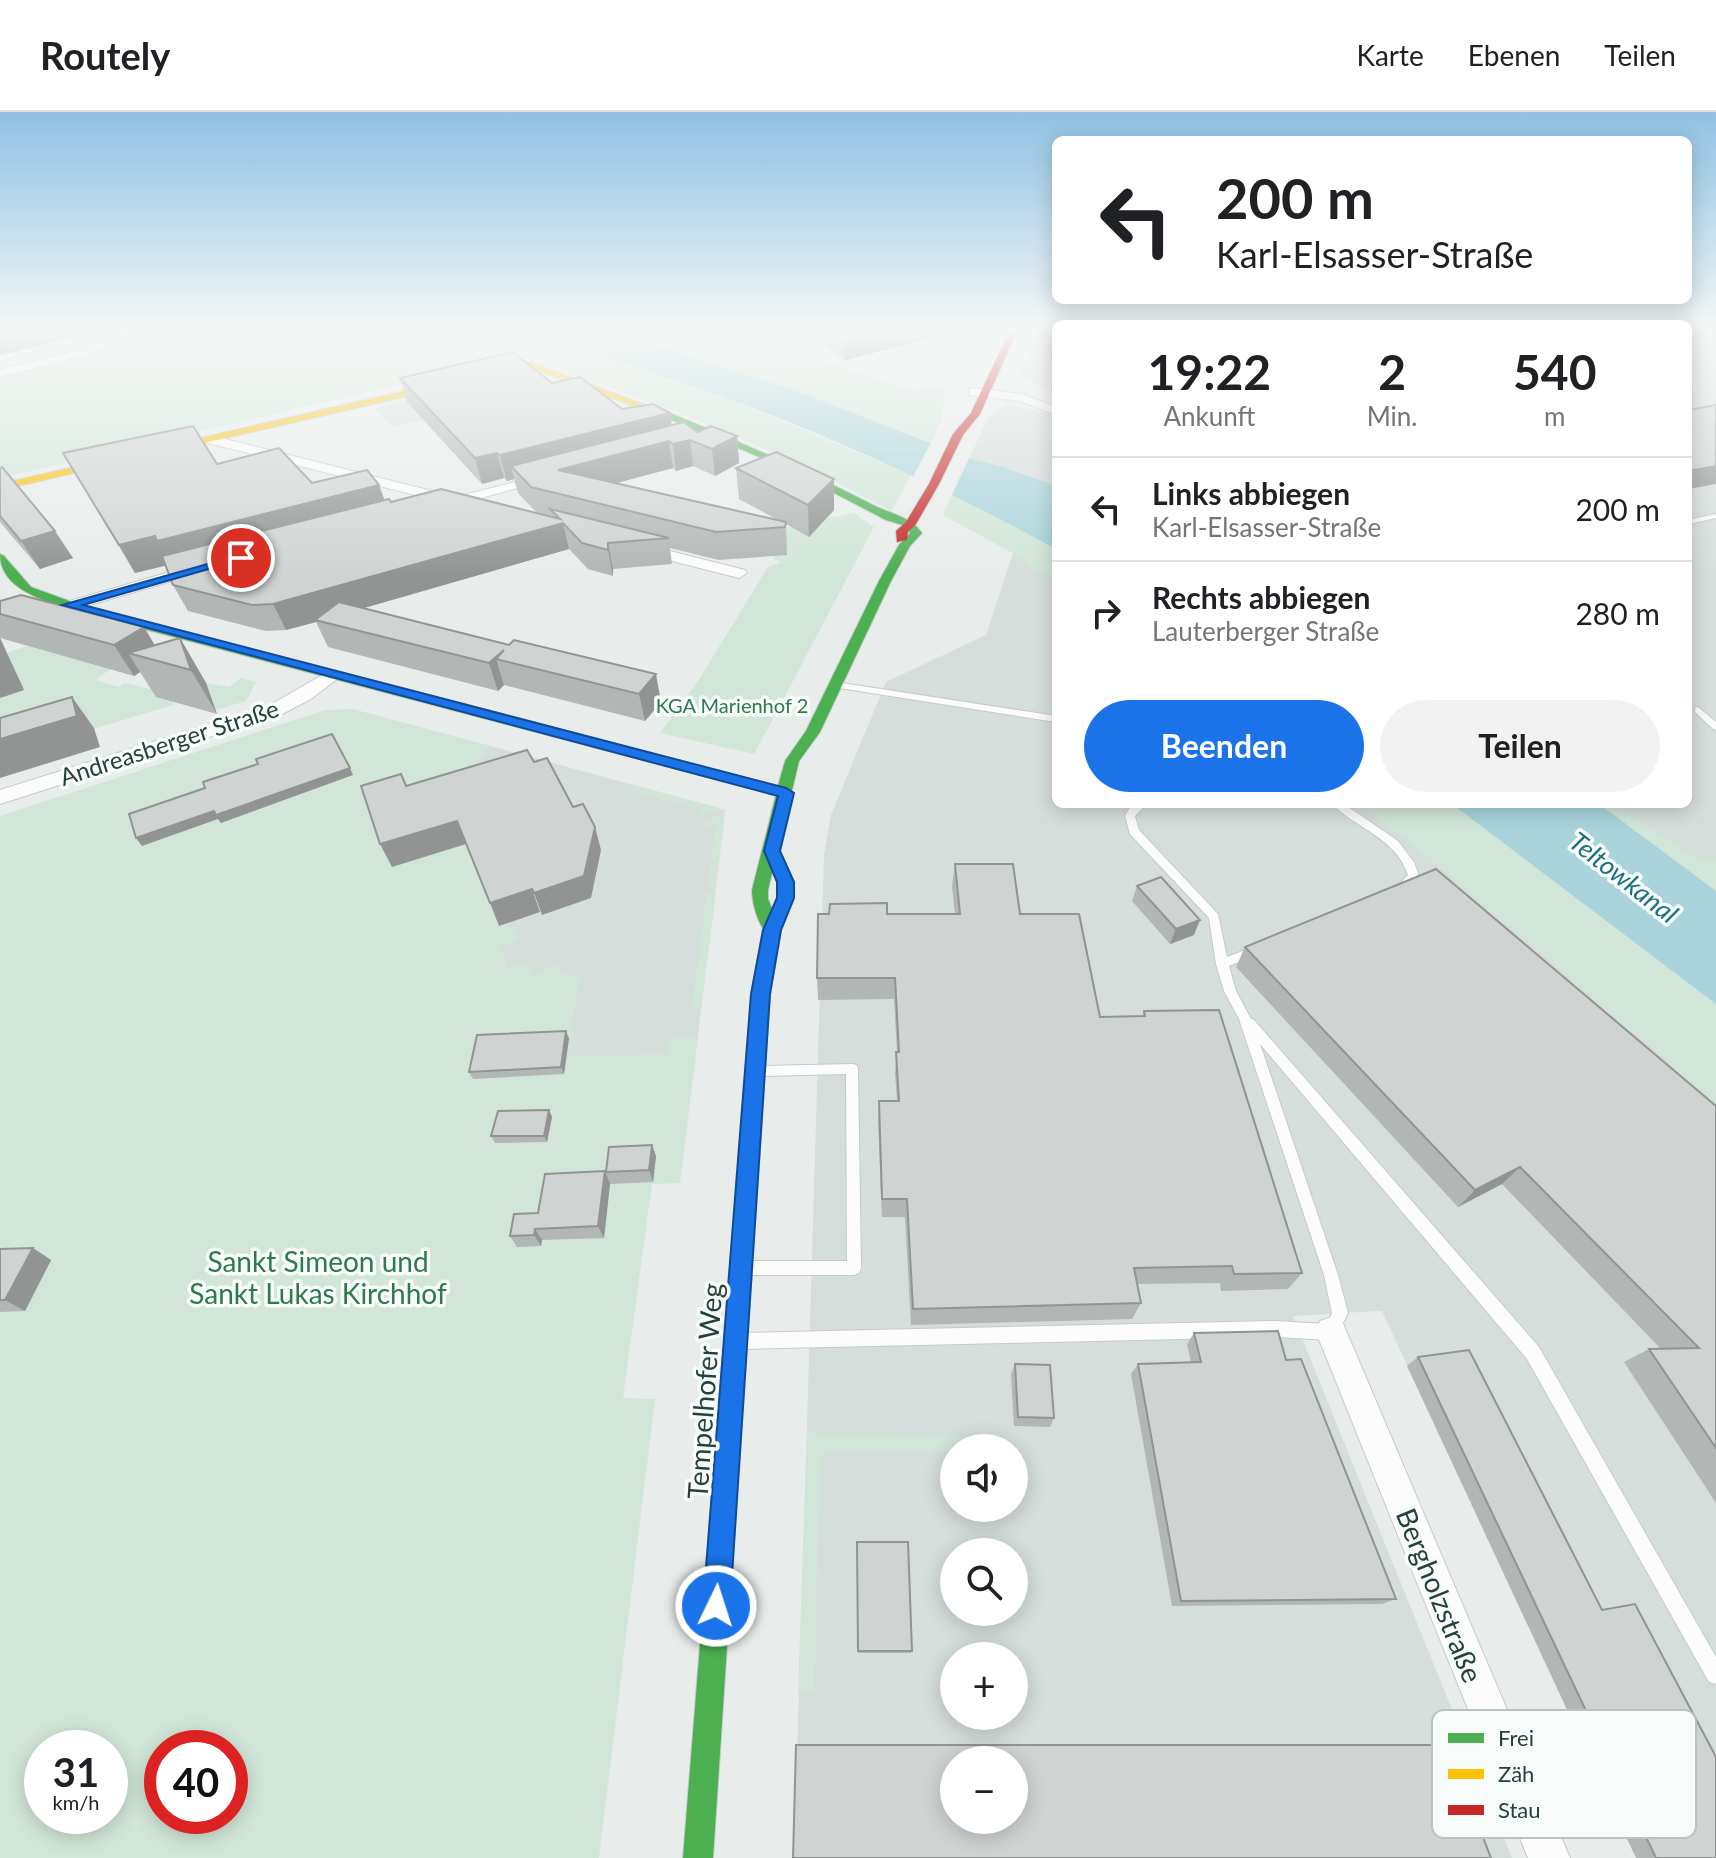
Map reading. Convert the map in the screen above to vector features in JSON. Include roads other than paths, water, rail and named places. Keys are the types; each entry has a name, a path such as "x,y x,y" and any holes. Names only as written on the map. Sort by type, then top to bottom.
{"street":[{"path":"0,487 319,413"},
{"path":"661,413 715,434 846,493 885,516 910,524"},
{"name":"Tempelhofer Weg","path":"772,930 760,899 761,882 772,851 792,761 813,732 905,545 916,533 910,524 958,434 974,413"},
{"path":"685,442 715,434"},
{"path":"209,439 493,511"},
{"path":"419,511 562,474"},
{"path":"622,544 739,573"},
{"path":"0,558 27,590 68,605 786,793"},
{"path":"0,626 216,565"},
{"name":"Andreasberger Straße","path":"0,797 277,709 305,695 331,675"},
{"name":"Tempelhofer Weg","path":"786,793 811,771 813,732"},
{"name":"Tempelhofer Weg","path":"698,1858 762,986 772,930 786,890 786,882 772,851"},
{"name":"Bergholzstraße","path":"1331,1332 1488,1710"},
{"name":"Bergholzstraße","path":"1541,1838 1549,1858"}],"lane":[{"path":"1692,521 1716,516"},
{"path":"836,685 1052,718"},
{"path":"1698,710 1716,727"},
{"path":"735,1342 1275,1329 1331,1332 1340,1313 1331,1275 1245,1019 1230,991 1214,917 1134,831 1130,816 1136,808"},
{"path":"1342,808 1390,843 1412,866 1414,876 1394,893"},
{"path":"1222,964 1266,946"},
{"path":"1245,1019 1533,1353 1716,1675"},
{"path":"740,1268 854,1268 852,1069 755,1071"}],"water":[{"path":"767,413 855,413 971,459 1052,485 1052,547 940,489"},
{"name":"Teltowkanal","path":"1457,808 1604,808 1716,891 1716,1004"}],"park label":[{"name":"KGA Marienhof 2","path":"732,705"},
{"name":"Sankt Simeon und Sankt Lukas Kirchhof","path":"318,1277"}]}
